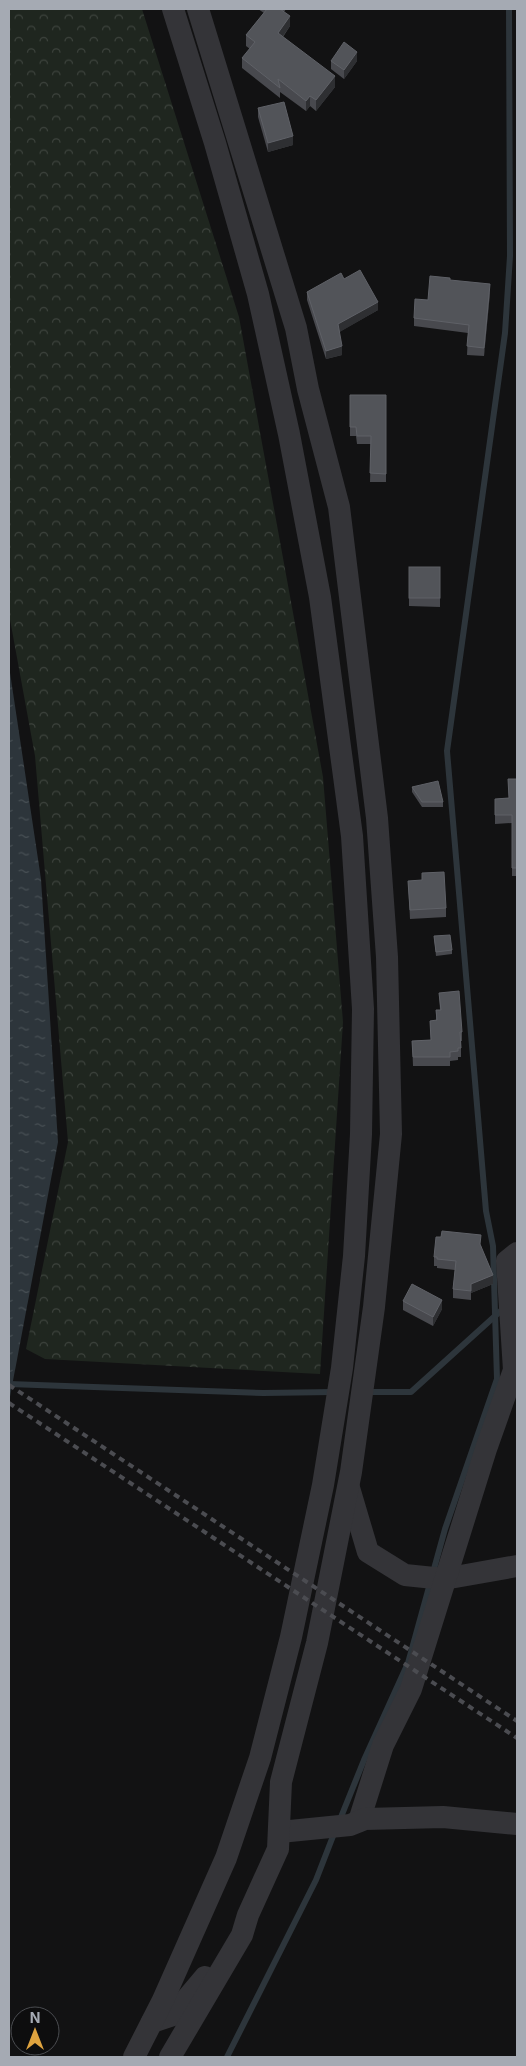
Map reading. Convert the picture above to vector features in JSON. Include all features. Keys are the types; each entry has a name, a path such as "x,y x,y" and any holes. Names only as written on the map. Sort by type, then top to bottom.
{"street":[{"path":"134,2057 152,2022 226,1858 260,1758 291,1637 323,1485 342,1368 354,1256 361,1134 363,1009 352,836 320,597 307,522 258,294 215,143 173,9"},
{"path":"170,2057 242,1935 248,1915 278,1850 280,1782 317,1643 348,1485 374,1307 391,1134 387,956 377,818 339,507 308,389 296,328 203,15"},
{"path":"355,1823 383,1745 411,1689 486,1448 514,1370 507,1260 517,1253"},
{"path":"348,1485 368,1552 404,1575 444,1579 517,1566"},
{"path":"280,1832 355,1823 365,1819 442,1817 517,1824"},
{"path":"152,2022 173,2015 242,1935"}],"green space":[{"path":"9,9 142,9 239,317 323,777 343,1022 320,1374 45,1359 26,1349 68,1142 35,756 9,614"}],"water":[{"path":"9,666 41,879 58,1142 9,1402"}],"building":[{"path":"267,9 280,9 290,16 278,33 335,76 316,100 310,96 306,101 278,79 280,88 242,58 255,42 246,35"},
{"path":"344,42 357,52 344,70 331,61"},
{"path":"284,102 293,136 268,143 258,108"},
{"path":"360,270 378,302 338,324 342,346 326,351 307,292 341,273 344,279"},
{"path":"430,276 490,284 484,348 467,346 469,325 414,318 415,299 428,300"},
{"path":"350,395 386,395 386,474 370,473 371,436 357,436 356,427 350,427"},
{"path":"409,567 440,567 440,598 409,598"},
{"path":"508,779 517,779 517,868 512,868 512,815 495,815 495,799 509,798"},
{"path":"438,781 443,802 422,802 412,787"},
{"path":"444,872 446,908 410,910 408,881 422,880 422,873"},
{"path":"450,935 452,950 436,952 434,936"},
{"path":"459,991 462,1032 460,1032 461,1048 458,1048 458,1051 450,1052 450,1057 413,1057 412,1041 431,1040 430,1021 437,1020 436,1010 441,1010 439,993"},
{"path":"442,1231 481,1235 480,1244 493,1275 471,1284 471,1291 453,1289 456,1261 434,1257 436,1237 441,1237"},
{"path":"412,1284 442,1300 433,1317 403,1301"}],"waterway":[{"path":"339,1822 364,1760 408,1663 445,1529 497,1379 493,1246 486,1211 447,751 505,333 510,256 509,9"},
{"path":"365,1392 411,1392 505,1307"},
{"path":"9,1384 263,1393 333,1392"},
{"path":"227,2057 316,1880 335,1831"}],"railway":[{"path":"9,1385 517,1721"},
{"path":"9,1403 517,1738"}]}
